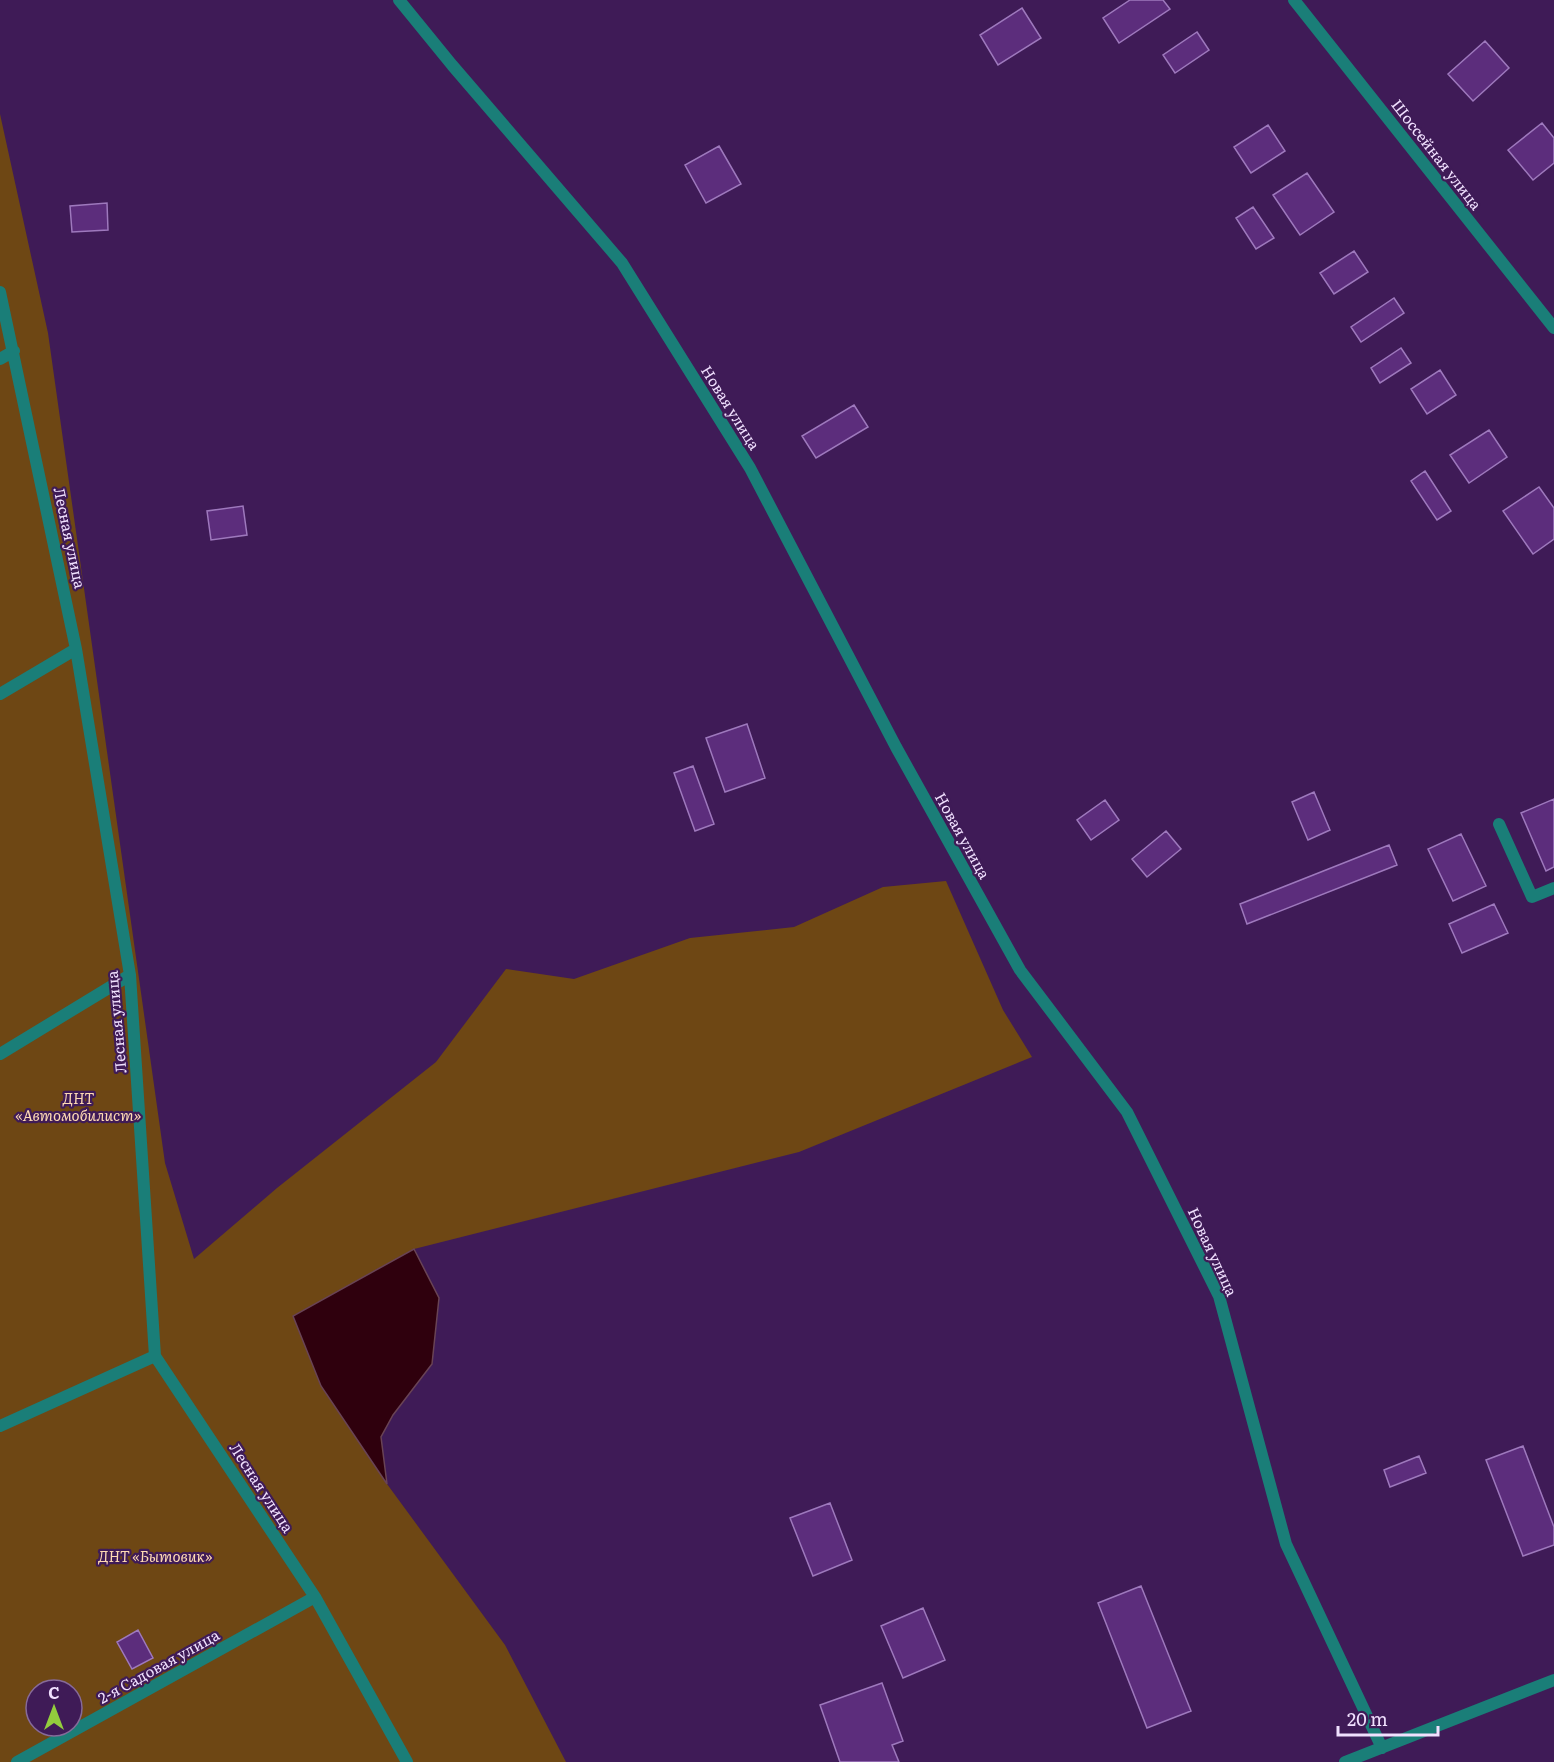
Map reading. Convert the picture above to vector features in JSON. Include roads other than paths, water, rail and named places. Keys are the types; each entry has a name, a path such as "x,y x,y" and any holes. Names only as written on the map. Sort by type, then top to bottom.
{"street":[{"name":"Новая улица","path":"399,0 622,262 750,468 896,747 1020,970 1126,1112 1219,1296 1286,1544 1382,1748"},
{"name":"Шоссейная улица","path":"1294,0 1554,328"},
{"name":"Лесная улица","path":"0,292 76,649 129,975 156,1356 315,1597 407,1762"},
{"path":"0,358 14,351"},
{"path":"0,694 76,649"},
{"path":"1499,824 1532,897 1554,888"},
{"path":"0,1054 129,975"},
{"path":"0,1426 156,1356"},
{"name":"2-я Садовая улица","path":"18,1762 315,1597"},
{"path":"1345,1762 1554,1680"}],"park label":[{"name":"ДНТ «Автомобилист»","path":"78,1108"},
{"name":"ДНТ «Бытовик»","path":"155,1557"}]}
